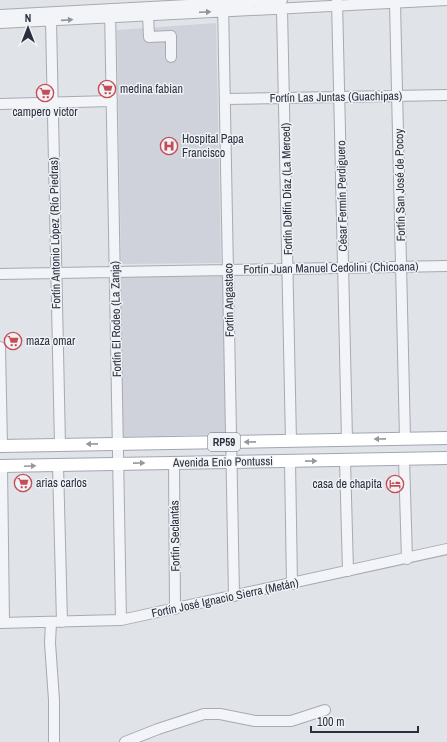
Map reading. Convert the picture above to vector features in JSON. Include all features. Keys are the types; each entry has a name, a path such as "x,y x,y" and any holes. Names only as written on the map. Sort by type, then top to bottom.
{"main road":[{"name":"Avenida Enio Pontussi","path":"1,446 447,438"},
{"name":"Avenida Enio Pontussi","path":"1,466 447,458"}],"street":[{"path":"0,23 51,21 155,9 282,4 395,3 447,0"},
{"name":"César Fermín Perdiguero","path":"342,3 340,96 347,440"},
{"name":"Fortín San José de Pocoy","path":"395,3 405,439"},
{"name":"Fortín Delfín Díaz (La Merced)","path":"282,4 291,441"},
{"name":"Fortín Angastaco","path":"224,7 234,596"},
{"path":"155,9 149,37 171,36 171,57"},
{"path":"0,15 110,13"},
{"name":"Fortín El Rodeo (La Zanja)","path":"110,13 121,620"},
{"name":"Fortín Antonio López (Río Piedras)","path":"51,21 60,445"},
{"name":"Fortín Las Juntas (Guachipas)","path":"225,99 447,95"},
{"path":"0,104 112,102"},
{"name":"Fortín Juan Manuel Cedolini (Chicoana)","path":"0,274 115,274 228,270 447,266"},
{"path":"0,347 1,446"},
{"path":"404,459 407,558"},
{"path":"346,460 348,571"},
{"path":"290,461 292,584"},
{"name":"Fortín Seclantás","path":"174,463 176,609"},
{"path":"58,465 62,622"},
{"path":"1,466 2,623"},
{"name":"Fortín José Ignacio Sierra (Metán)","path":"2,623 121,620 292,584 447,549"},
{"path":"51,622 56,739"},
{"path":"132,741 158,729 204,714 228,715 255,721 291,721 326,710"}],"shaded area":[{"name":"Hospital Papa Francisco","path":"216,23 221,263 121,264 117,30"},
{"path":"224,276 228,434 122,437 119,277"}],"place":[{"name":"medina fabian","path":"107,89"},
{"name":"campero victor","path":"45,93"},
{"name":"Hospital Papa Francisco","path":"169,146"},
{"name":"maza omar","path":"13,341"},
{"name":"arias carlos","path":"23,483"},
{"name":"casa de chapita","path":"395,484"}]}
